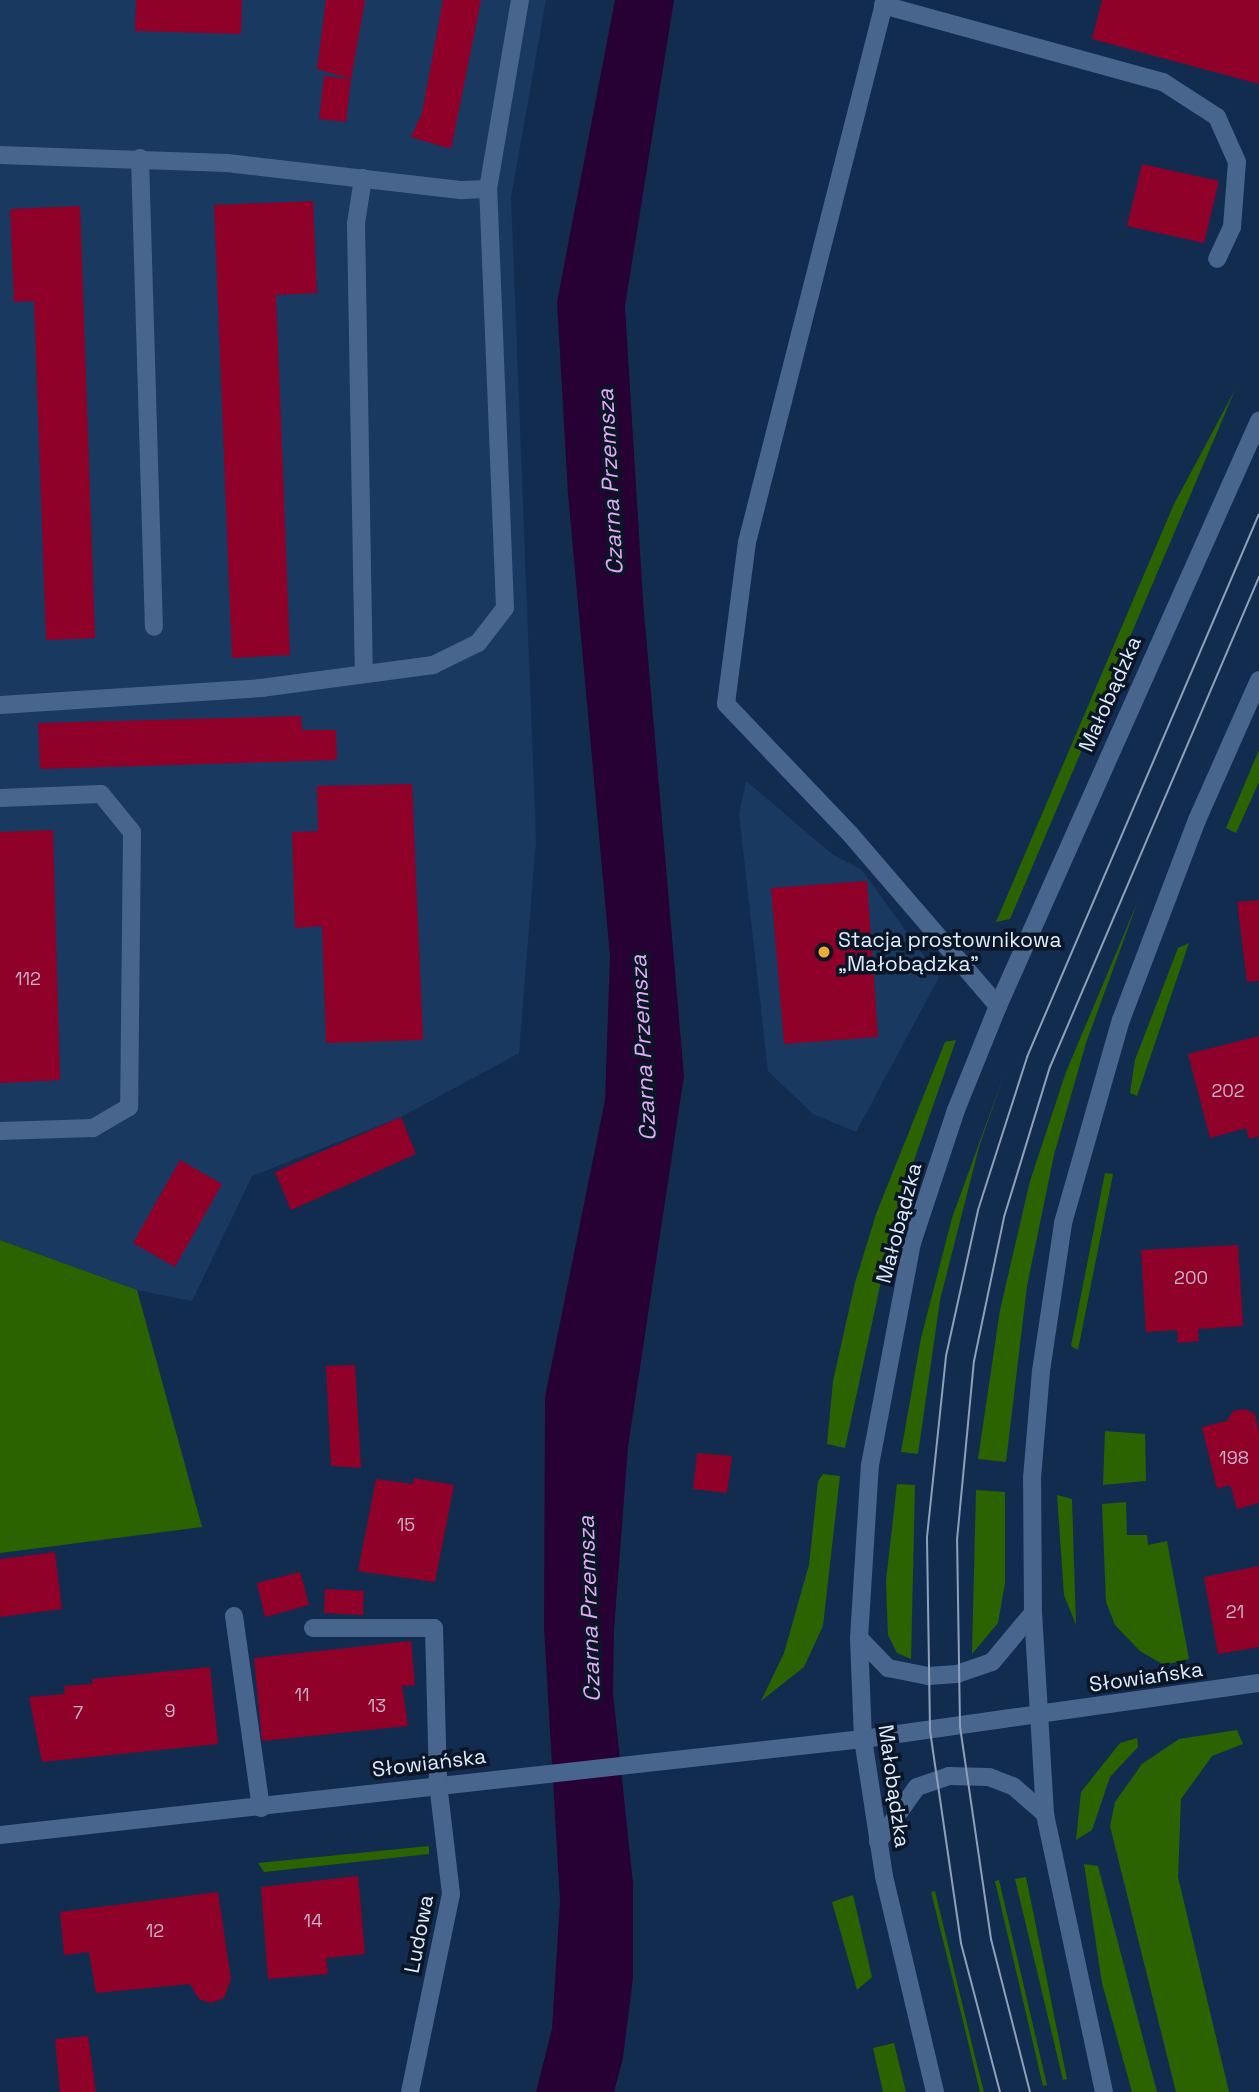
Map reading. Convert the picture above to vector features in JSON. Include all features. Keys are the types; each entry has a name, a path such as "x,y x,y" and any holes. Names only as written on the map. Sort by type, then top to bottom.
{"street":[{"path":"0,705 261,688 364,672 433,665 478,643 505,608 488,189 520,0"},
{"path":"998,1006 850,835 726,704 747,542 884,3 1163,82 1217,117 1237,162 1232,227 1217,260"},
{"path":"0,155 227,163 462,191 488,189"},
{"path":"139,158 153,627"},
{"path":"363,178 356,224 364,672"},
{"name":"Małobądzka","path":"935,2092 878,1842 863,1739 859,1639 870,1465 912,1243 956,1110 998,1006 1259,421"},
{"path":"1104,2092 1045,1814 1033,1613 1032,1478 1041,1371 1063,1223 1121,1020 1197,820 1259,680"},
{"path":"0,798 101,794 132,832 129,1107 93,1128 0,1131"},
{"path":"859,1639 888,1668 928,1676 957,1674 992,1662 1033,1613"},
{"path":"234,1616 261,1808"},
{"name":"Ludowa","path":"313,1628 434,1628 438,1783 451,1894 410,2092"},
{"name":"Słowiańska","path":"0,1835 261,1808 438,1783 863,1739 1259,1683"},
{"path":"878,1842 917,1787 949,1776 989,1777 1013,1786 1045,1814"}],"shaded area":[{"path":"0,0 546,0 511,197 536,840 519,1053 401,1117 252,1176 192,1301 137,1290 0,1240"},
{"path":"746,781 832,854 862,870 939,977 856,1132 813,1114 768,1071 739,814"}],"green space":[{"path":"1235,390 1010,919 996,922 1174,504"},
{"path":"1259,750 1259,782 1236,833 1226,828"},
{"path":"1138,901 1086,1043 1054,1155 1027,1286 1006,1462 978,1459 1000,1310 1030,1181 1066,1072"},
{"path":"1189,943 1137,1096 1130,1093 1135,1060 1178,948"},
{"path":"956,1040 896,1212 845,1448 827,1444 833,1381 855,1283 876,1214 945,1042"},
{"path":"1005,1072 979,1147 940,1300 918,1454 901,1452 921,1338 952,1218"},
{"path":"1105,1173 1113,1174 1078,1350 1071,1346"},
{"path":"0,1240 137,1290 202,1527 0,1553"},
{"path":"1105,1431 1145,1434 1146,1481 1103,1485"},
{"path":"823,1474 840,1476 823,1626 804,1667 761,1701 784,1653 809,1565 818,1481"},
{"path":"897,1484 915,1485 911,1659 897,1653 888,1635 886,1581"},
{"path":"976,1490 1005,1492 1005,1583 998,1623 972,1654"},
{"path":"1057,1495 1072,1499 1076,1625 1064,1595"},
{"path":"1126,1502 1127,1535 1147,1535 1148,1545 1167,1541 1189,1659 1164,1665 1140,1651 1115,1625 1106,1602 1102,1504"},
{"path":"1237,1730 1243,1744 1212,1756 1181,1799 1178,1877 1229,2092 1176,2092 1110,1826 1115,1802 1142,1764 1179,1739"},
{"path":"1137,1738 1138,1747 1110,1777 1092,1830 1076,1840 1081,1792 1120,1743"},
{"path":"429,1846 429,1854 264,1872 258,1863"},
{"path":"1084,1864 1098,1866 1157,2092 1132,2092 1102,1983"},
{"path":"1026,1877 1067,2079 1063,2080 1015,1879"},
{"path":"999,1880 1047,2085 1043,2086 995,1881"},
{"path":"935,1891 984,2092 980,2092 931,1892"},
{"path":"853,1895 872,1977 857,1990 832,1902"},
{"path":"894,2043 906,2092 883,2092 873,2048"}],"water":[{"name":"Czarna Przemsza","path":"615,0 674,0 625,306 643,600 684,1076 628,1447 614,1630 613,1693 633,1883 633,1978 623,2058 614,2092 536,2092 552,2029 560,1901 544,1628 545,1397 605,1100 610,956 568,494 557,302"}],"building":[{"path":"136,0 242,0 241,34 135,31"},
{"path":"326,0 365,0 351,79 317,69"},
{"path":"443,0 481,0 451,149 411,137 422,113"},
{"path":"1102,0 1259,0 1259,84 1092,39"},
{"path":"324,76 351,79 346,122 319,119"},
{"path":"1142,164 1219,181 1204,243 1127,226"},
{"path":"313,201 317,293 276,295 290,655 232,658 214,205"},
{"path":"80,206 95,638 46,640 34,301 14,302 10,209"},
{"path":"301,716 302,730 336,730 337,760 40,769 38,723"},
{"path":"412,784 423,1040 326,1043 322,926 295,928 292,832 318,831 317,786"},
{"path":"53,830 60,1080 0,1083 0,832"},
{"name":"Stacja prostownikowa „Małobądzka”","path":"867,881 878,1037 784,1044 771,888"},
{"path":"1259,900 1259,981 1247,982 1237,902"},
{"path":"1259,1036 1259,1136 1249,1139 1246,1128 1210,1138 1188,1054"},
{"path":"401,1117 416,1154 291,1210 275,1172"},
{"path":"180,1160 222,1184 175,1267 133,1243"},
{"path":"1238,1245 1243,1326 1198,1329 1199,1341 1178,1343 1177,1330 1146,1332 1141,1250"},
{"path":"355,1365 361,1468 331,1466 326,1366"},
{"path":"1245,1409 1255,1414 1259,1431 1259,1503 1237,1509 1230,1485 1217,1489 1202,1427 1227,1421 1233,1411"},
{"path":"697,1453 732,1456 727,1493 693,1489"},
{"path":"414,1478 454,1485 435,1582 358,1571 376,1479 413,1484"},
{"path":"55,1552 62,1609 0,1617 0,1559"},
{"path":"1259,1566 1259,1647 1218,1654 1204,1577"},
{"path":"300,1572 309,1605 265,1617 257,1583"},
{"path":"325,1589 364,1591 363,1615 324,1613"},
{"path":"411,1641 415,1685 402,1686 408,1726 262,1741 254,1658"},
{"path":"210,1667 218,1744 42,1762 29,1697 65,1694 64,1686 92,1684 92,1679"},
{"path":"358,1876 365,1954 326,1958 328,1974 268,1979 261,1887"},
{"path":"218,1892 231,1979 224,1998 211,2003 199,1999 190,1984 96,1993 89,1952 64,1955 60,1912"},
{"path":"88,2036 96,2092 60,2092 55,2039"}],"tram line":[{"path":"1000,2092 961,1943 930,1730 927,1537 946,1356 978,1210 1027,1057 1259,514"},
{"path":"1030,2092 991,1939 960,1726 957,1540 974,1361 1004,1217 1050,1067 1259,577"}],"place":[{"name":"Stacja prostownikowa „Małobądzka”","path":"824,952"}]}
